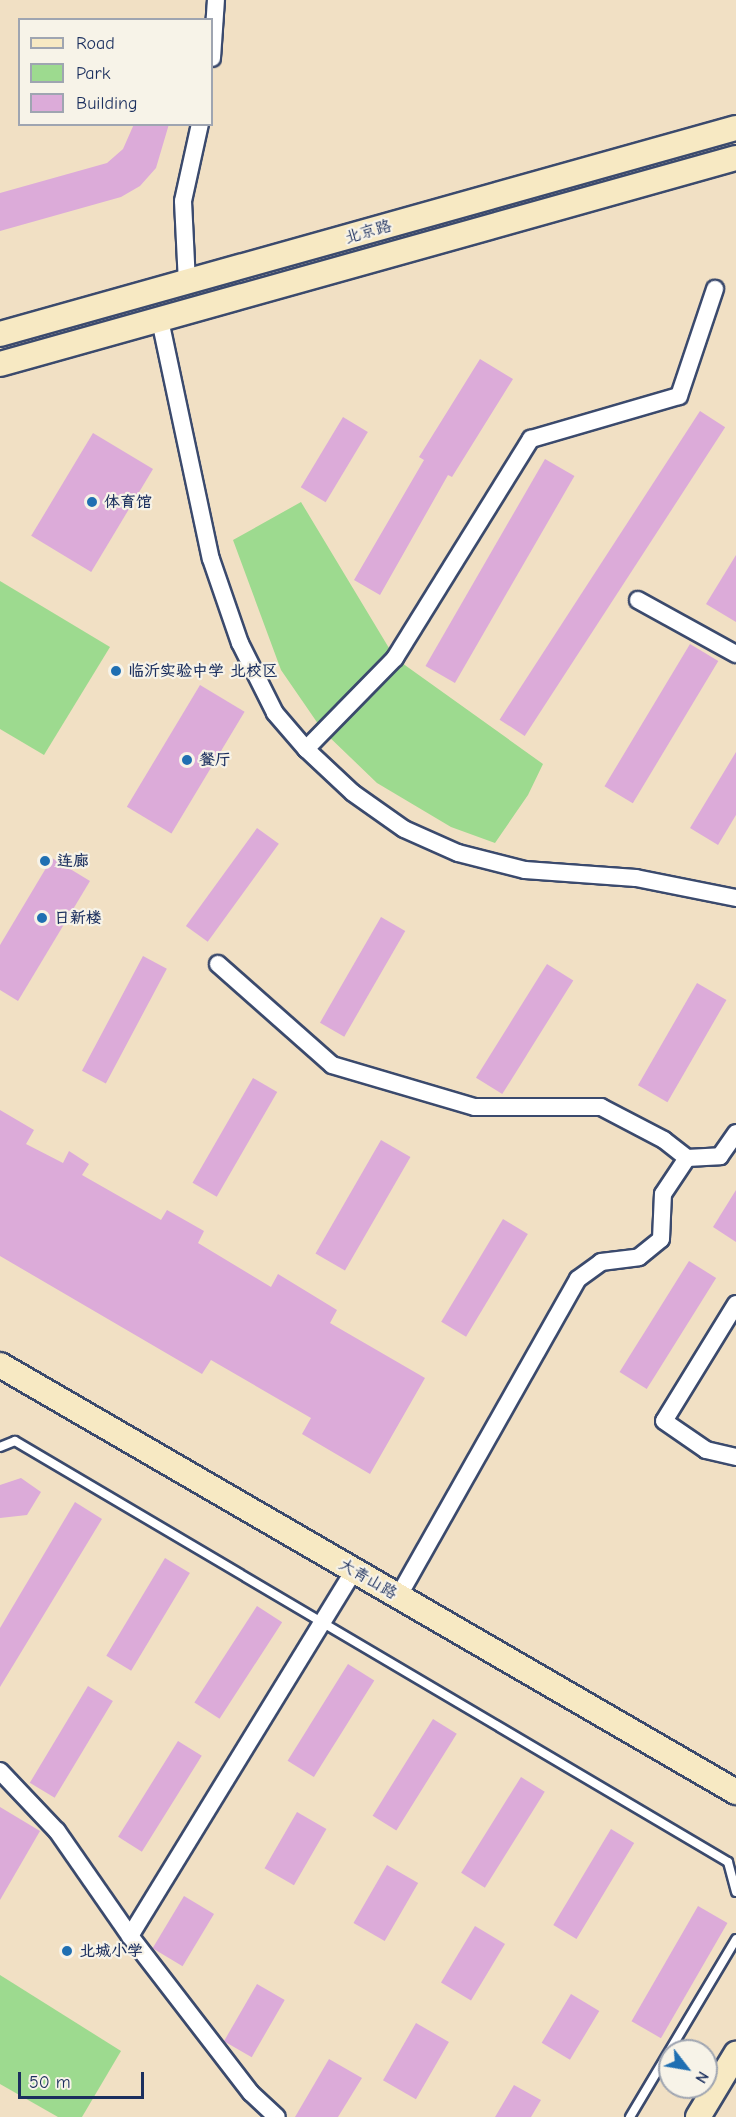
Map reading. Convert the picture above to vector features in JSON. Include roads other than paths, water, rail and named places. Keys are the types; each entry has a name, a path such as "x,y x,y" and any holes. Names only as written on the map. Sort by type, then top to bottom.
{"main road":[{"name":"北京路","path":"0,334 736,128"},
{"name":"北京路","path":"0,364 736,158"},
{"name":"大青山路","path":"0,1365 736,1792"},
{"path":"698,2117 736,2054"}],"street":[{"path":"213,44 216,0"},
{"path":"187,283 183,201 200,126"},
{"path":"306,749 395,658 531,439 680,396 715,289"},
{"path":"160,320 211,559 240,643 275,713 306,749 353,793 404,829 458,853 525,870 636,878 736,897"},
{"path":"638,600 736,654"},
{"path":"218,964 332,1065 475,1107 602,1107 664,1140 687,1158 720,1156 736,1133"},
{"path":"398,1597 578,1279 601,1262 639,1257 661,1239 663,1194 687,1158"},
{"path":"736,1304 664,1421 706,1450 736,1457"},
{"path":"130,1935 354,1571"},
{"path":"0,1771 57,1830 130,1935 251,2093 277,2117"}],"lane":[{"path":"0,1447 15,1441 728,1862 736,1892"},
{"path":"630,2117 736,1939"}],"place":[{"name":"体育馆","path":"92,502"},
{"name":"临沂实验中学 北校区","path":"116,671"},
{"name":"餐厅","path":"187,760"},
{"name":"连廊","path":"45,861"},
{"name":"日新楼","path":"42,918"},
{"name":"北城小学","path":"67,1951"}]}
